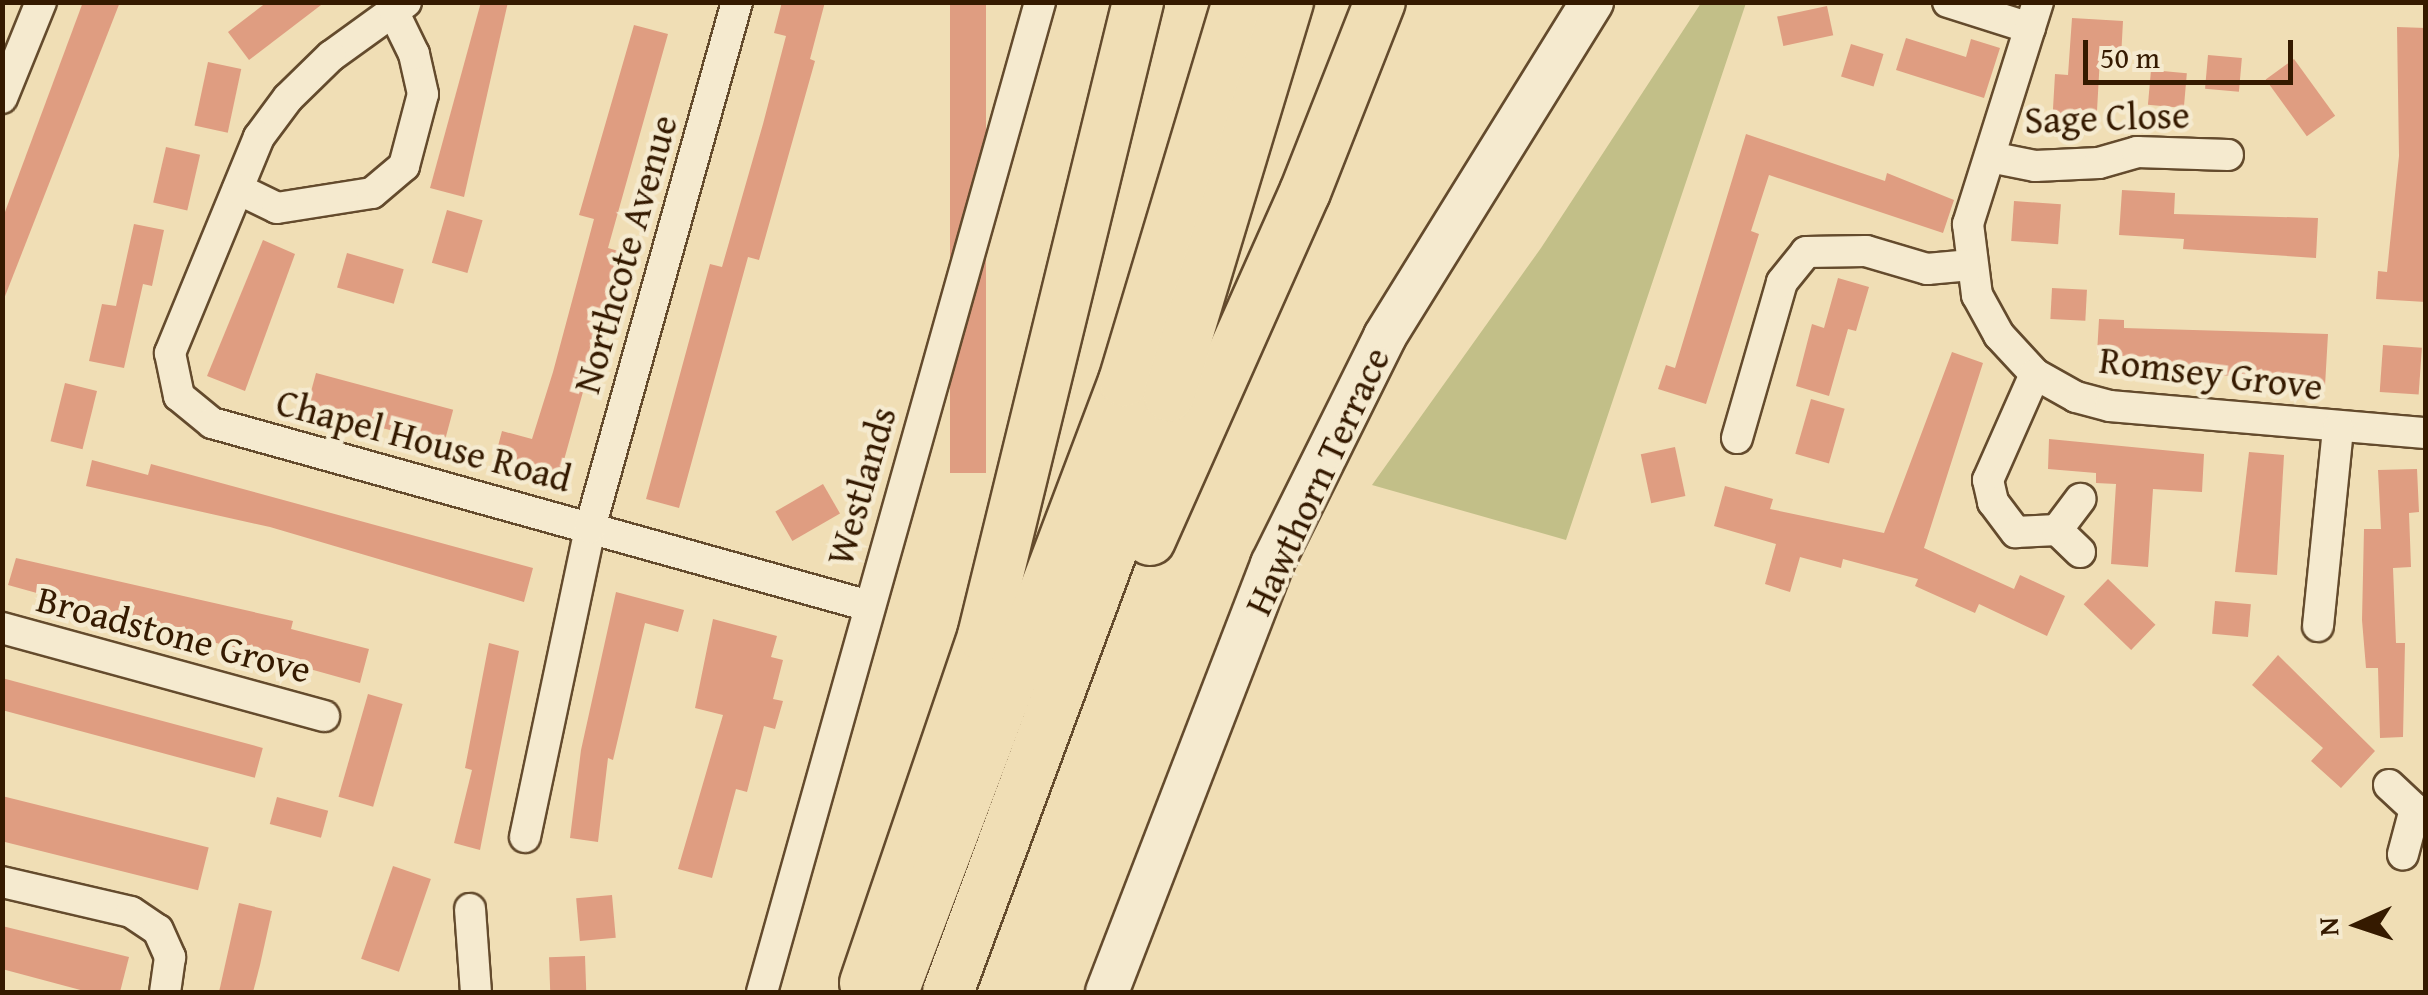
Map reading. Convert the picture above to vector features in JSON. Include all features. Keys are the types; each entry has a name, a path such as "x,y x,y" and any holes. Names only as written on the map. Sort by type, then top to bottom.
{"highway":[{"path":"862,992 983,636 1138,2"},
{"path":"893,992 1124,381 1238,2"},
{"path":"956,975 1169,396 1288,2"},
{"path":"956,975 1305,192 1380,2"}],"main road":[{"name":"Hawthorn Terrace","path":"1107,992 1272,564 1386,336 1592,2"}],"street":[{"path":"2,98 40,2"},
{"name":"Northcote Avenue","path":"525,837 590,528 738,2"},
{"name":"Westlands","path":"762,992 1040,2"},
{"path":"1948,2 2034,15"},
{"name":"Chapel House Road","path":"238,189 277,208 372,192 404,166 422,94 400,9 331,56 288,98 260,138 238,189 170,354 178,396 212,424 869,606"},
{"name":"Romsey Grove","path":"2034,15 1968,224 1977,295 1998,335 2035,374 2076,397 2110,406 2426,433"},
{"name":"Sage Close","path":"1990,157 2034,166 2099,163 2137,152 2228,155"},
{"path":"1737,438 1782,282 1806,252 1866,251 1927,269 1971,265"},
{"path":"2035,374 1988,480 1993,502 2016,532 2057,530 2080,552"},
{"path":"2318,626 2338,428"},
{"path":"2057,530 2080,500"},
{"name":"Broadstone Grove","path":"2,628 324,716"},
{"path":"2390,785 2420,808 2404,854"},
{"path":"2,882 131,912 158,930 170,957 165,992"},
{"path":"470,909 476,992"}],"shaded area":[{"path":"1701,3 1746,3 1566,540 1372,485 1541,248"}],"building":[{"path":"83,2 120,2 2,304 2,220"},
{"path":"267,2 325,2 249,60 228,32"},
{"path":"481,2 508,2 464,197 430,188"},
{"path":"782,2 825,2 810,59 815,61 759,260 748,257 679,508 646,499 710,264 722,267 763,124 786,36 774,33"},
{"path":"950,2 986,2 986,473 950,473"},
{"path":"1827,6 1833,35 1783,46 1777,17"},
{"path":"2072,18 2123,21 2121,58 2100,57 2096,129 2052,126 2055,74 2068,75"},
{"path":"634,25 668,34 608,248 622,252 559,478 494,461 502,431 532,439 594,219 579,215"},
{"path":"2397,27 2426,28 2426,302 2376,299 2378,271 2387,272 2399,156"},
{"path":"1906,38 1966,57 1971,39 2000,48 1984,98 1896,70"},
{"path":"1851,44 1884,54 1874,86 1841,77"},
{"path":"2208,55 2242,58 2239,92 2205,89"},
{"path":"2294,59 2335,116 2307,136 2266,80"},
{"path":"208,62 241,69 228,133 194,126"},
{"path":"2151,70 2187,73 2184,108 2148,105"},
{"path":"1746,134 1885,181 1887,173 1954,200 1943,233 1769,175 1751,231 1759,234 1706,404 1658,389 1666,365 1675,368"},
{"path":"166,147 200,155 187,210 153,203"},
{"path":"2122,190 2175,193 2174,214 2318,218 2316,258 2183,249 2184,239 2119,235"},
{"path":"2014,201 2061,204 2058,244 2011,241"},
{"path":"447,210 483,220 467,273 432,263"},
{"path":"134,224 164,230 152,286 143,284 124,368 89,361 102,304 116,306"},
{"path":"263,240 295,254 245,391 207,376"},
{"path":"347,253 404,269 394,304 337,288"},
{"path":"1838,278 1869,287 1856,331 1848,329 1829,396 1796,386 1812,324 1824,328"},
{"path":"2052,288 2087,290 2085,321 2050,319"},
{"path":"2099,319 2124,320 2124,328 2328,334 2325,386 2135,366 2136,357 2097,354"},
{"path":"2383,345 2422,348 2419,395 2380,392"},
{"path":"1952,352 1983,363 1924,548 2014,589 2020,575 2065,596 2047,636 1979,604 1975,613 1915,586 1918,579 1843,559 1841,568 1800,557 1790,592 1765,584 1776,544 1714,526 1725,486 1773,499 1770,509 1884,533"},
{"path":"316,373 453,410 444,445 307,408"},
{"path":"65,383 97,391 83,449 50,441"},
{"path":"1811,399 1845,409 1829,463 1795,454"},
{"path":"2049,439 2204,454 2202,492 2153,489 2148,567 2111,564 2116,484 2096,483 2096,473 2048,469"},
{"path":"1675,447 1685,496 1651,503 1641,454"},
{"path":"2249,452 2284,455 2277,575 2235,572"},
{"path":"92,460 148,475 151,464 533,568 524,602 270,527 86,486"},
{"path":"2417,469 2419,512 2409,513 2411,567 2393,568 2396,643 2405,643 2403,737 2380,738 2378,668 2366,668 2362,620 2364,529 2381,529 2378,470"},
{"path":"823,484 840,513 792,541 775,511"},
{"path":"16,558 293,621 291,629 369,649 360,683 8,585"},
{"path":"2108,579 2155,625 2131,650 2084,604"},
{"path":"616,592 684,610 678,632 645,623 613,760 608,758 598,842 570,838 581,750"},
{"path":"2215,601 2251,604 2248,637 2212,634"},
{"path":"713,619 777,636 771,657 783,660 773,699 783,701 775,729 764,726 747,792 736,789 712,878 678,869 723,715 695,708"},
{"path":"489,643 519,651 480,850 454,843 472,770 465,768"},
{"path":"2278,655 2375,751 2341,788 2311,761 2323,748 2252,685"},
{"path":"2,678 263,748 255,778 2,710"},
{"path":"368,694 403,704 373,807 339,797"},
{"path":"2,796 209,848 198,890 2,841"},
{"path":"277,797 328,811 321,838 270,824"},
{"path":"393,866 431,879 399,972 361,959"},
{"path":"612,895 616,938 580,941 576,898"},
{"path":"239,903 272,911 260,965 253,992 219,992"},
{"path":"2,926 129,957 120,992 88,992 2,969"},
{"path":"585,956 586,992 550,992 549,957"}]}
